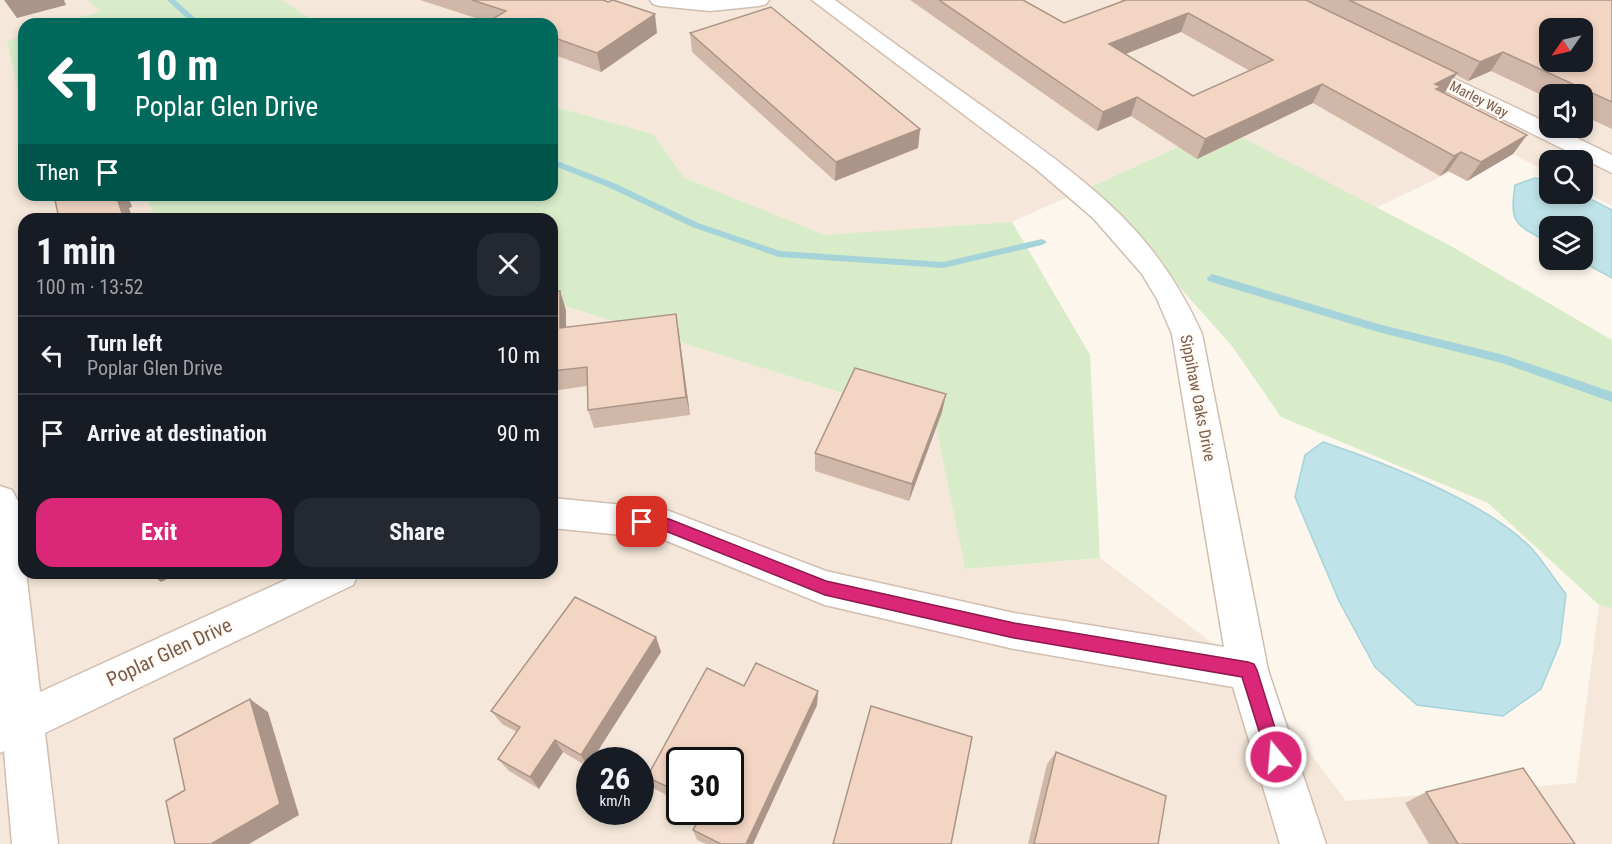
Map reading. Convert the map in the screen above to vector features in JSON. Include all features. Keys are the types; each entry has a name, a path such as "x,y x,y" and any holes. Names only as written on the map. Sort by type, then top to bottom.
{"street":[{"path":"660,0 710,5 759,0"},
{"name":"Sippihaw Oaks Drive","path":"822,0 1071,183 1112,219 1138,246 1179,312 1187,334 1248,670 1303,844"},
{"name":"Marley Way","path":"1388,53 1612,165"},
{"path":"0,501 12,726 35,844"},
{"path":"558,514 664,524 825,588 1014,631 1248,670"},
{"name":"Poplar Glen Drive","path":"12,726 327,579"}],"shaded area":[{"path":"0,0 170,0 162,18 18,18 18,201 186,201 191,213 18,213 18,579 558,579 558,304 935,422 965,569 1100,558 1248,670 1346,801 1576,783 1599,605 1612,608 1612,844 0,844"},
{"path":"228,0 1612,0 1612,206 1593,196 1593,150 1539,150 1539,168 1502,148 1371,210 1222,127 1012,222 824,236 685,178 653,134 558,108 558,18 273,18"}],"green space":[{"path":"87,0 283,0 309,18 78,18 101,11"},
{"path":"18,37 18,90 7,41"},
{"path":"558,108 653,134 685,178 824,235 1012,222 1090,355 1100,558 965,569 935,422 558,304 558,213 154,213 148,201 558,201"},
{"path":"1222,127 1449,245 1612,340 1612,608 1599,605 1488,503 1281,417 1232,346 1090,187"}],"water":[{"path":"1535,178 1539,179 1539,204 1593,204 1593,200 1612,210 1612,278 1593,268 1593,216 1539,216 1539,238 1522,227 1514,216 1515,185"},
{"path":"1323,442 1435,486 1491,517 1533,550 1566,594 1560,643 1541,689 1503,716 1417,705 1375,667 1339,601 1295,497 1305,455"}],"building":[{"path":"472,0 603,0 608,2 613,0 655,14 597,53 558,39 558,18 494,18 506,11"},
{"path":"939,0 1023,0 1064,23 1126,0 1306,0 1457,73 1435,84 1441,87 1436,89 1527,135 1481,162 1461,152 1454,156 1322,84 1205,139 1137,97 1103,112","holes":["1188,13 1273,60 1193,96 1109,44"]},
{"path":"1349,0 1612,0 1612,102 1593,93 1593,84 1573,84 1547,72 1593,72 1593,18 1539,18 1539,69 1503,52 1480,62"},
{"path":"771,7 920,129 836,162 690,33"},
{"path":"55,201 118,201 122,213 58,213"},
{"path":"558,291 560,291 560,328 676,314 686,397 588,410 587,367 558,370"},
{"path":"855,368 946,394 912,484 815,453"},
{"path":"575,597 656,637 586,747 576,747 576,752 555,740 530,777 498,759 520,727 491,711"},
{"path":"756,663 818,691 746,844 721,844 693,830 696,825 744,825 744,747 666,747 666,786 654,780 654,764 707,668 744,686"},
{"path":"250,699 280,804 211,844 175,844 166,801 185,790 174,739"},
{"path":"871,706 972,737 951,844 833,844"},
{"path":"1056,752 1166,796 1158,844 1034,844"},
{"path":"1523,768 1575,844 1458,844 1426,792"}],"waterway":[{"path":"171,0 191,18"},
{"path":"558,164 611,185 695,225 779,254 943,265 1042,242"},
{"path":"1212,278 1378,328 1504,359 1612,397"}],"route":[{"path":"642,522 664,524 825,588 1014,631 1248,670 1276,757"}]}
